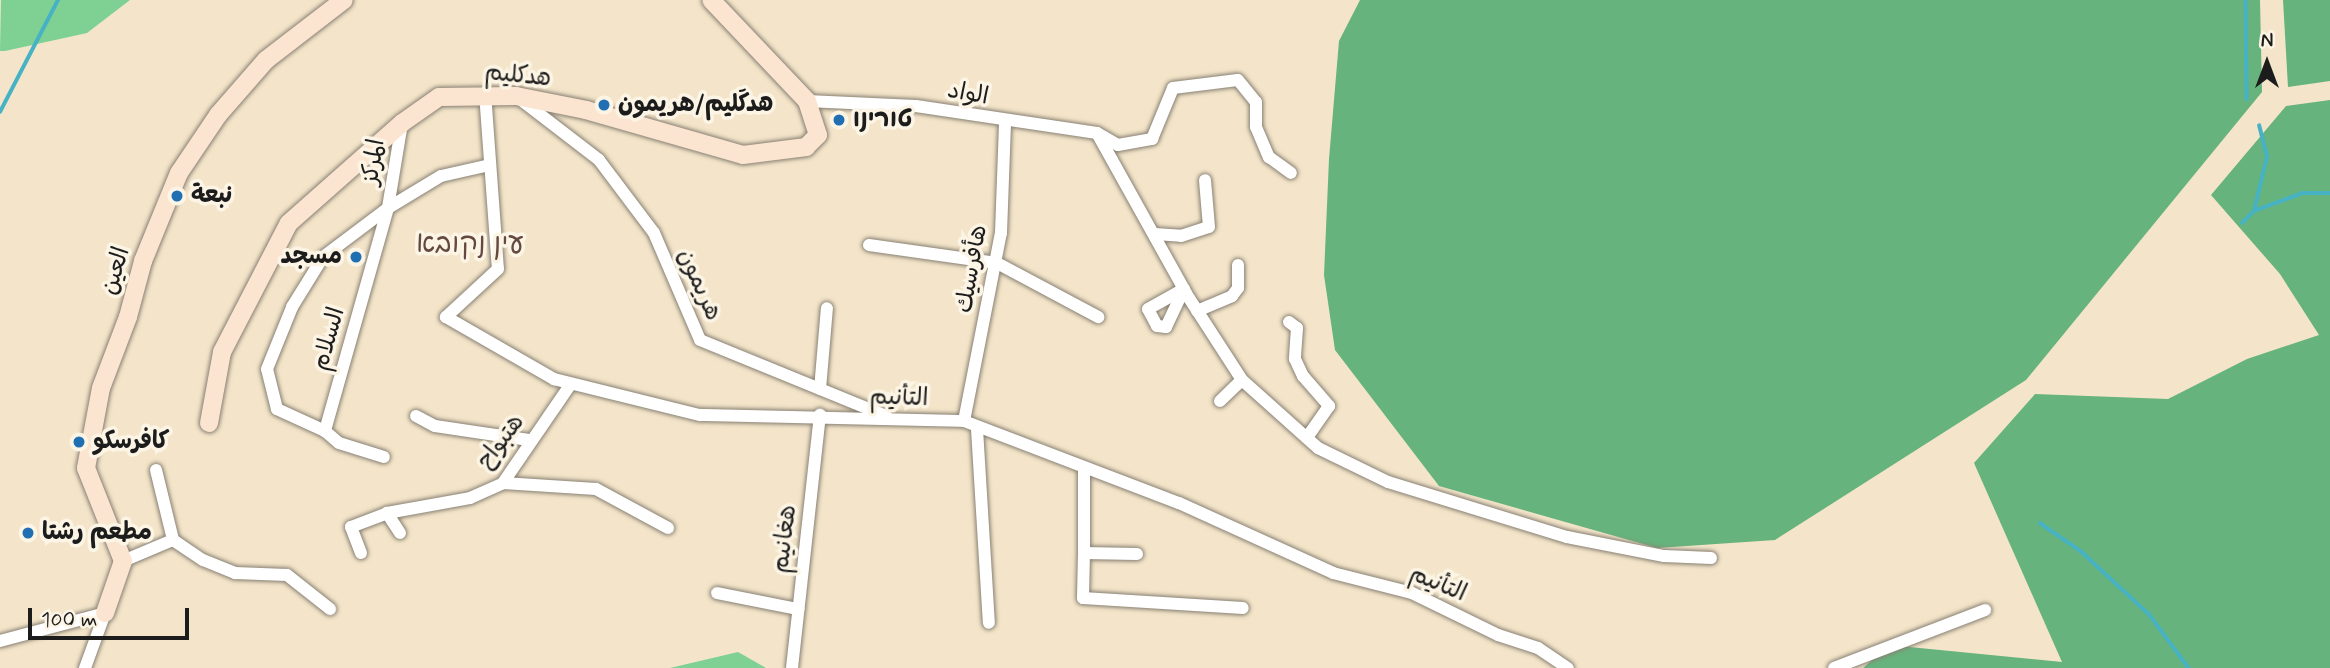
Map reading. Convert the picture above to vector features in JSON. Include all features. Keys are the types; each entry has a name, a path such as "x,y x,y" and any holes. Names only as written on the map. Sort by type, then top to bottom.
{"street":[{"name":"العين","path":"123,561 86,468 101,388 128,317 140,268 179,173 218,115 266,60 344,0"},
{"name":"هدكليم","path":"209,423 222,352 289,223 402,122 439,97 485,93 516,96 586,110 743,155 806,147 818,135 807,101 711,0"},
{"name":"الواد","path":"807,101 916,106 1005,122 1097,133 1118,145 1152,139 1173,88 1238,80 1256,102 1256,127 1269,158 1291,173"},
{"name":"التأنيم","path":"485,93 498,269 446,317 570,385 700,415 820,415 964,421 977,429 1084,470 1179,503 1333,573 1412,593 1498,635 1538,648 1568,668"},
{"name":"هريمون","path":"516,96 599,160 654,233 700,340 896,420"},
{"name":"المركز","path":"388,208 402,122"},
{"name":"هأفرسيك","path":"964,421 997,263 1006,171 1005,122"},
{"path":"1097,133 1184,289 1242,380 1307,439 1388,482 1567,537 1664,556 1711,558"},
{"path":"384,457 339,443 325,431 277,409 267,369 298,295 323,257 388,208 441,176 490,166"},
{"path":"1155,234 1181,236 1209,227 1205,180"},
{"name":"السلام","path":"325,431 388,208"},
{"path":"869,245 997,263 1098,317"},
{"path":"1197,311 1232,296 1238,288 1238,265"},
{"path":"820,389 827,308"},
{"path":"1289,322 1297,328 1295,359 1303,376 1329,406 1307,439"},
{"path":"1220,401 1242,380"},
{"name":"هتبواح","path":"361,553 351,527 387,513 470,498 503,483 529,440 570,385"},
{"name":"هغانيم","path":"792,668 820,415"},
{"path":"416,416 468,433 529,440"},
{"path":"977,429 989,622"},
{"path":"156,470 173,540 202,560 235,572 287,575 330,609"},
{"path":"1084,470 1083,598 1243,608"},
{"path":"503,483 596,489 668,528"},
{"path":"387,513 400,533"},
{"path":"85,668 123,561 173,540"},
{"path":"1084,553 1137,554"},
{"path":"717,593 798,609"},
{"path":"1834,668 1985,610"},
{"path":"0,641 105,613"}],"green space":[{"path":"1,0 130,0 87,33 0,51"},
{"path":"1360,0 2260,0 2262,92 2026,380 1775,540 1657,548 1439,486 1335,350 1324,275 1329,159 1339,41"},
{"path":"2283,0 2330,0 2330,81 2288,87"},
{"path":"2330,100 2330,668 1863,668 1889,645 2062,662 1974,463 2035,394 2168,399 2247,359 2319,335 2280,274 2211,195 2286,106"},
{"path":"738,652 766,668 670,668"}],"waterway":[{"path":"0,112 58,0"},
{"path":"2246,0 2247,99"},
{"path":"2254,211 2267,157 2259,126"},
{"path":"2242,223 2254,211 2303,193 2330,193"},
{"path":"2040,523 2082,552 2149,614 2189,668"}],"place":[{"name":"هدكَليم/هريمون","path":"604,105"},
{"name":"טורינו","path":"839,120"},
{"name":"نبعة","path":"177,196"},
{"name":"مسجد","path":"356,257"},
{"name":"كافرسكو","path":"79,442"},
{"name":"مطعم رشتا","path":"28,533"}],"district":[{"name":"עין נקובא","path":"470,245"}]}
